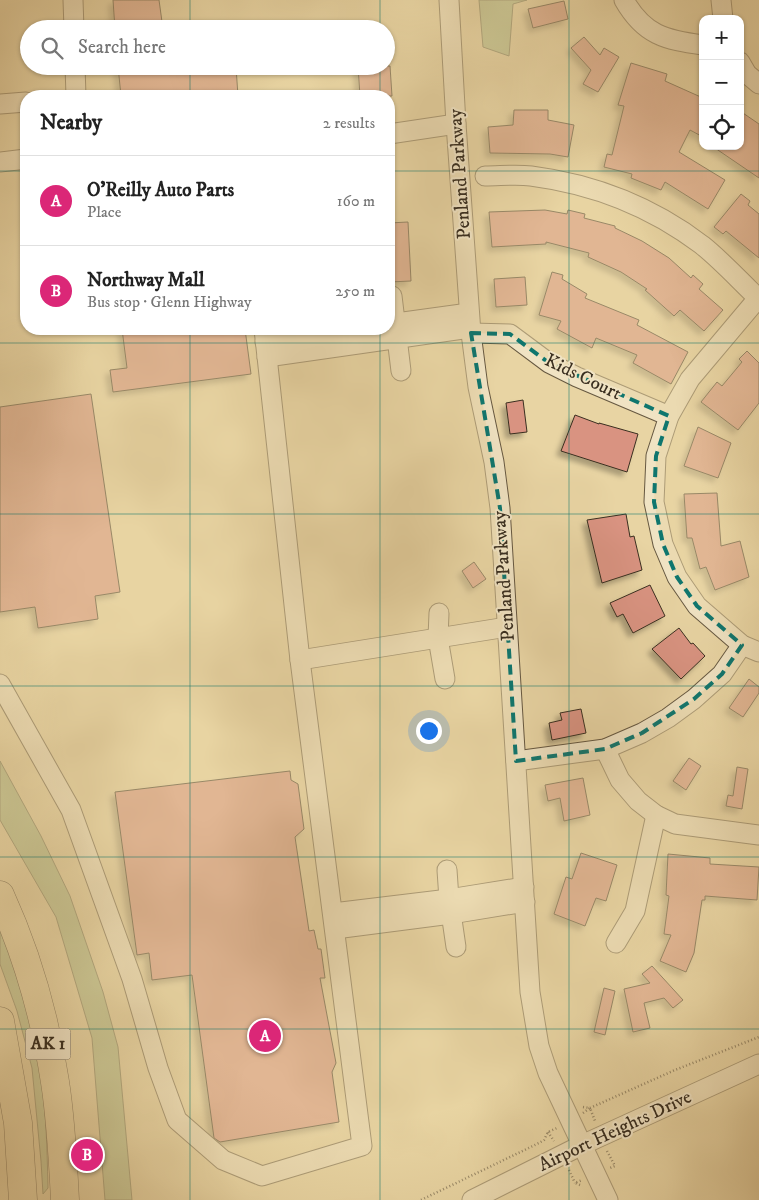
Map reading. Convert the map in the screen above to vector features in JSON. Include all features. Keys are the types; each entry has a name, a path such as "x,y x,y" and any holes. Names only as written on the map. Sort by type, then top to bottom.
{"highway":[{"name":"AK 1","path":"0,895 16,930 41,1010 55,1082 65,1200"},
{"name":"AK 1","path":"0,1021 18,1123 23,1200"}],"street":[{"path":"73,0 74,20"},
{"name":"Penland Parkway","path":"449,0 470,325 478,388 494,462 500,508 530,992 539,1046 548,1073 608,1200"},
{"path":"624,0 632,14 645,28 662,37 699,44"},
{"path":"721,0 723,15"},
{"path":"744,69 759,84"},
{"path":"75,75 76,90"},
{"path":"0,104 20,102"},
{"path":"395,133 456,124"},
{"path":"0,162 20,160"},
{"path":"485,176 529,176 579,184 615,196 656,215 703,246 758,297 690,379 669,416 656,456 654,502 663,544 677,577 697,606 751,649 694,699 668,718 642,732 605,749 516,761"},
{"name":"Kids Court","path":"395,329 470,325 510,334 556,366 577,377 669,416"},
{"path":"0,684 71,810 132,979 158,1068 177,1120 223,1160 262,1176 362,1146 300,660 265,343 318,335"},
{"name":"Kids Court","path":"265,343 339,335"},
{"path":"395,335 401,371"},
{"path":"439,614 438,638 445,679"},
{"path":"300,660 507,627"},
{"path":"605,749 620,780 638,801 656,815 675,824 759,835"},
{"path":"616,943 635,911 656,815"},
{"path":"447,870 456,948"},
{"path":"334,921 450,907 524,894"},
{"name":"Airport Heights Drive","path":"472,1200 582,1145 759,1064"}],"path":[{"path":"579,1104 590,1108 675,1070 759,1036"},
{"path":"421,1200 539,1143 544,1140 548,1132"}],"highlighted area":[{"path":"471,333 510,334 549,363 669,416 656,456 654,502 663,544 677,577 697,606 742,645 722,674 694,699 642,733 605,749 516,761 500,508"}],"green space":[{"path":"479,0 527,0 513,4 509,56 483,47"},
{"path":"0,761 41,836 70,896 103,992 118,1047 132,1200 105,1200 92,1038 56,917 0,820"},
{"path":"0,926 26,1008 41,1075 46,1123 48,1188 43,1194 32,1068 17,1011 0,964"}],"building":[{"path":"113,0 159,0 162,20 114,20"},
{"path":"564,1 568,19 533,28 528,9"},
{"path":"584,37 600,55 604,48 619,57 598,92 583,84 591,70 571,48"},
{"path":"631,63 667,74 665,81 699,96 699,135 690,130 679,152 725,180 708,209 665,182 661,190 631,178 632,174 604,167 607,154 612,155 624,106 618,105"},
{"path":"119,75 237,75 238,90 120,90"},
{"path":"359,75 391,75 392,90 360,90"},
{"path":"514,110 548,110 548,120 574,125 568,157 550,154 490,153 488,127 513,125"},
{"path":"744,114 759,124 759,178 718,150 744,150"},
{"path":"741,194 750,201 748,205 759,214 759,258 726,231 723,234 714,227"},
{"path":"545,210 567,214 568,210 585,214 584,218 615,226 615,228 642,241 669,258 691,278 693,275 703,284 699,289 723,310 704,331 680,310 674,316 645,290 647,289 621,272 588,257 589,253 546,242 546,244 492,247 489,212"},
{"path":"408,222 411,281 395,282 395,223"},
{"path":"552,272 563,275 562,279 587,294 585,298 639,320 637,325 688,352 671,384 633,363 637,355 596,338 592,348 557,329 561,321 539,315"},
{"path":"525,277 527,305 496,307 494,279"},
{"path":"123,335 246,335 251,374 113,392 110,370 127,368"},
{"path":"747,351 759,363 759,403 738,430 701,402 717,382 722,386 742,362 739,359"},
{"path":"91,394 120,592 95,596 98,619 38,628 35,607 0,612 0,407"},
{"path":"523,400 527,432 510,434 506,403"},
{"path":"575,415 599,424 638,434 627,472 561,451"},
{"path":"698,427 731,443 718,478 684,466"},
{"path":"717,493 721,546 740,541 749,577 715,590 706,567 700,569 692,538 687,538 684,494"},
{"path":"626,514 630,537 634,536 642,570 602,583 587,520"},
{"path":"474,562 486,579 473,588 462,571"},
{"path":"650,585 665,616 633,633 623,614 617,617 610,603"},
{"path":"679,628 691,644 693,643 705,656 681,679 652,649"},
{"path":"749,679 759,687 759,693 743,717 729,708"},
{"path":"581,709 586,733 552,740 549,723 562,720 560,713"},
{"path":"689,758 701,766 686,790 673,781"},
{"path":"737,767 748,769 742,809 726,806 728,795 733,796"},
{"path":"290,771 291,780 298,784 304,829 295,837 309,931 314,930 318,949 321,949 325,978 320,978 336,1063 332,1072 339,1122 220,1142 214,1138 192,975 152,980 149,953 137,955 115,792"},
{"path":"583,778 590,815 564,821 560,798 548,801 545,785"},
{"path":"581,853 617,865 606,901 596,898 585,926 554,914 566,877 572,879"},
{"path":"668,854 710,858 710,864 759,867 757,900 705,896 705,900 702,900 694,953 686,972 660,961 671,935 664,934 669,896 666,895"},
{"path":"652,966 683,1000 673,1008 664,998 644,1003 650,1028 633,1032 624,989 650,983 642,974"},
{"path":"604,988 615,991 605,1035 594,1032"}],"place":[{"name":"O'Reilly Auto Parts","path":"265,1036"},
{"name":"Northway Mall","path":"87,1155"}]}
